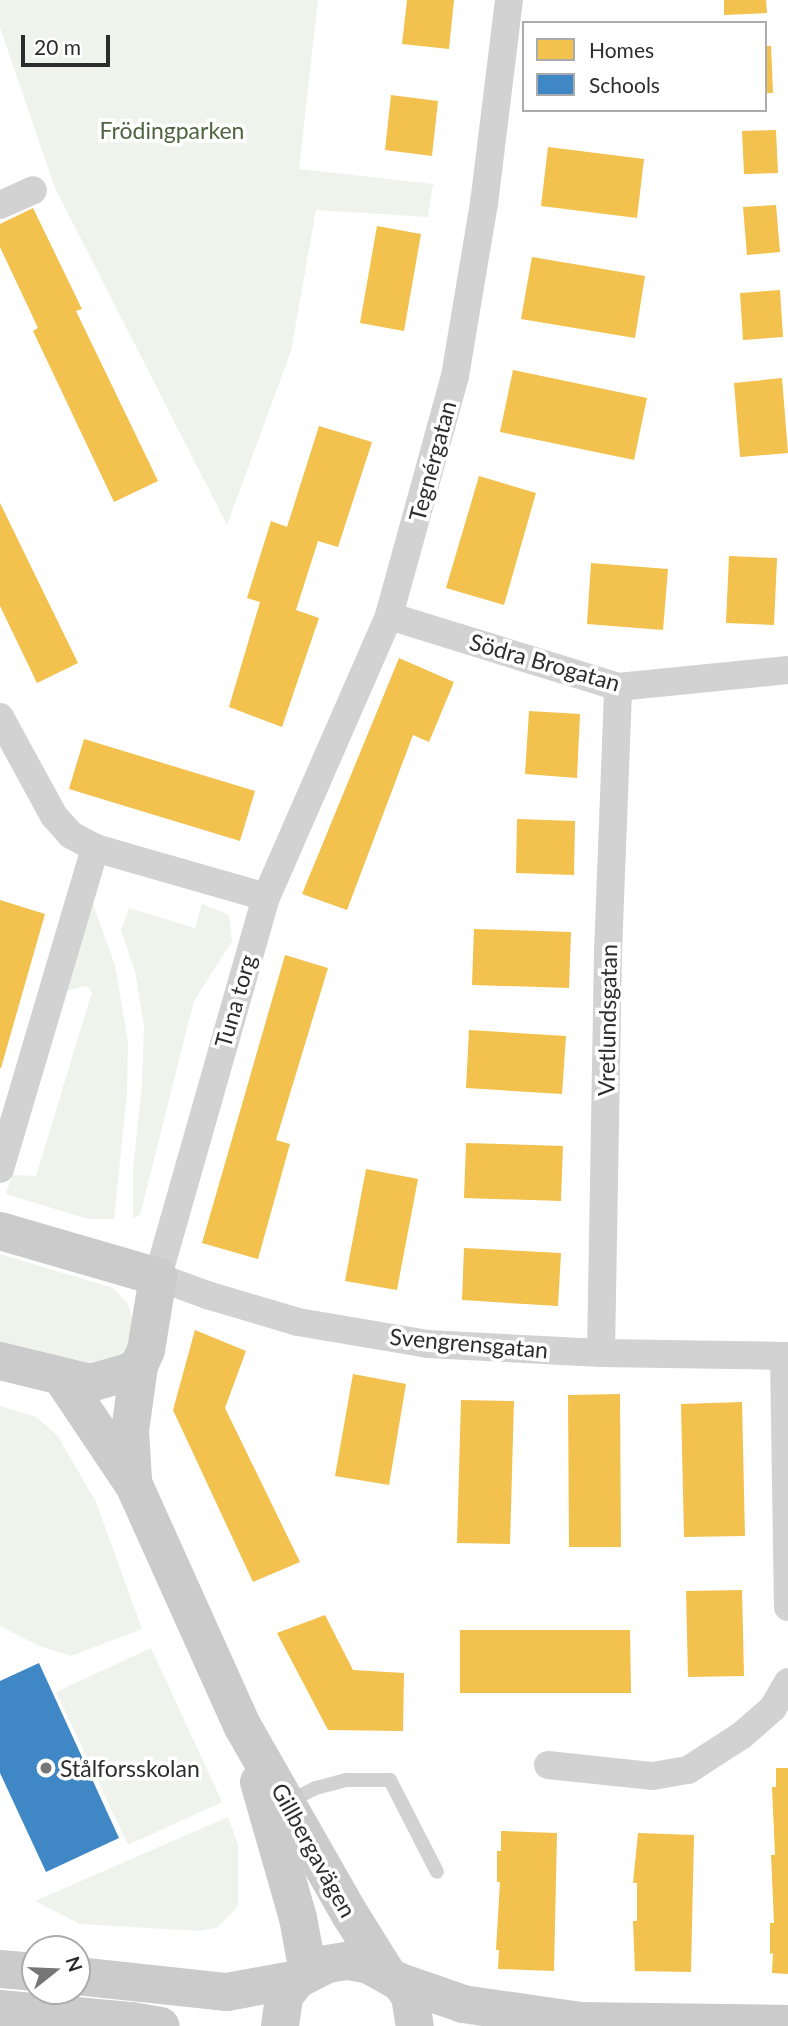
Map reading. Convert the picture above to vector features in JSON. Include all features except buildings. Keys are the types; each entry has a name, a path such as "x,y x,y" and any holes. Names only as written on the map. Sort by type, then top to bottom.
{"street":[{"name":"Tegnérgatan","path":"266,897 389,615 455,376 484,203 509,0"},
{"path":"0,205 33,190"},
{"name":"Södra Brogatan","path":"389,615 618,687 788,670"},
{"name":"Vretlundsgatan","path":"601,1353 608,952 618,687"},
{"path":"0,717 54,816 71,835 94,847 266,897"},
{"path":"0,1169 94,847"},
{"name":"Tuna torg","path":"158,1277 266,897"},
{"path":"0,1231 158,1277"},
{"name":"Svengrensgatan","path":"158,1277 207,1295 298,1322 428,1344 601,1353 786,1356"},
{"name":"Gillbergavägen","path":"134,1485 130,1431 139,1366 151,1330 158,1277"},
{"path":"786,1356 788,1607"},
{"path":"0,1361 90,1383 119,1377 139,1366"},
{"name":"Gillbergavägen","path":"62,1378 134,1485 277,1807 393,1977 410,1996 415,2026"},
{"path":"548,1765 653,1776 688,1770 743,1735 773,1708 788,1682"},
{"name":"Gillbergavägen","path":"277,1807 298,1918 303,1976"},
{"path":"91,1977 227,1992 303,1976 327,1964 347,1961 367,1964 463,2004 563,2023 788,2024"},
{"path":"0,1969 21,1971"},
{"path":"281,2026 284,1996 303,1976"},
{"path":"0,2009 143,2024"}],"lane":[{"path":"277,1807 316,1788 346,1780 390,1780 437,1872"}],"green space":[{"name":"Frödingparken","path":"0,0 318,0 299,169 433,184 428,217 316,210 291,351 227,525 55,188 0,28"},
{"path":"93,904 115,965 128,1042 127,1093 114,1219 88,1219 6,1194 12,1175 36,1176 92,992 87,986 66,991"},
{"path":"202,904 229,915 232,941 194,1001 140,1215 133,1219 133,1170 142,1085 144,1027 135,971 121,930 129,908 195,928"},
{"path":"0,1254 113,1288 128,1304 134,1323 133,1337 123,1356 95,1370 0,1346"},
{"path":"0,1406 36,1417 57,1435 96,1502 142,1629 71,1656 39,1646 0,1626"},
{"path":"151,1648 222,1802 128,1845 56,1692"},
{"path":"228,1817 238,1845 238,1906 218,1927 200,1931 80,1924 35,1901"}],"place":[{"name":"Stålforsskolan","path":"46,1768"}]}
